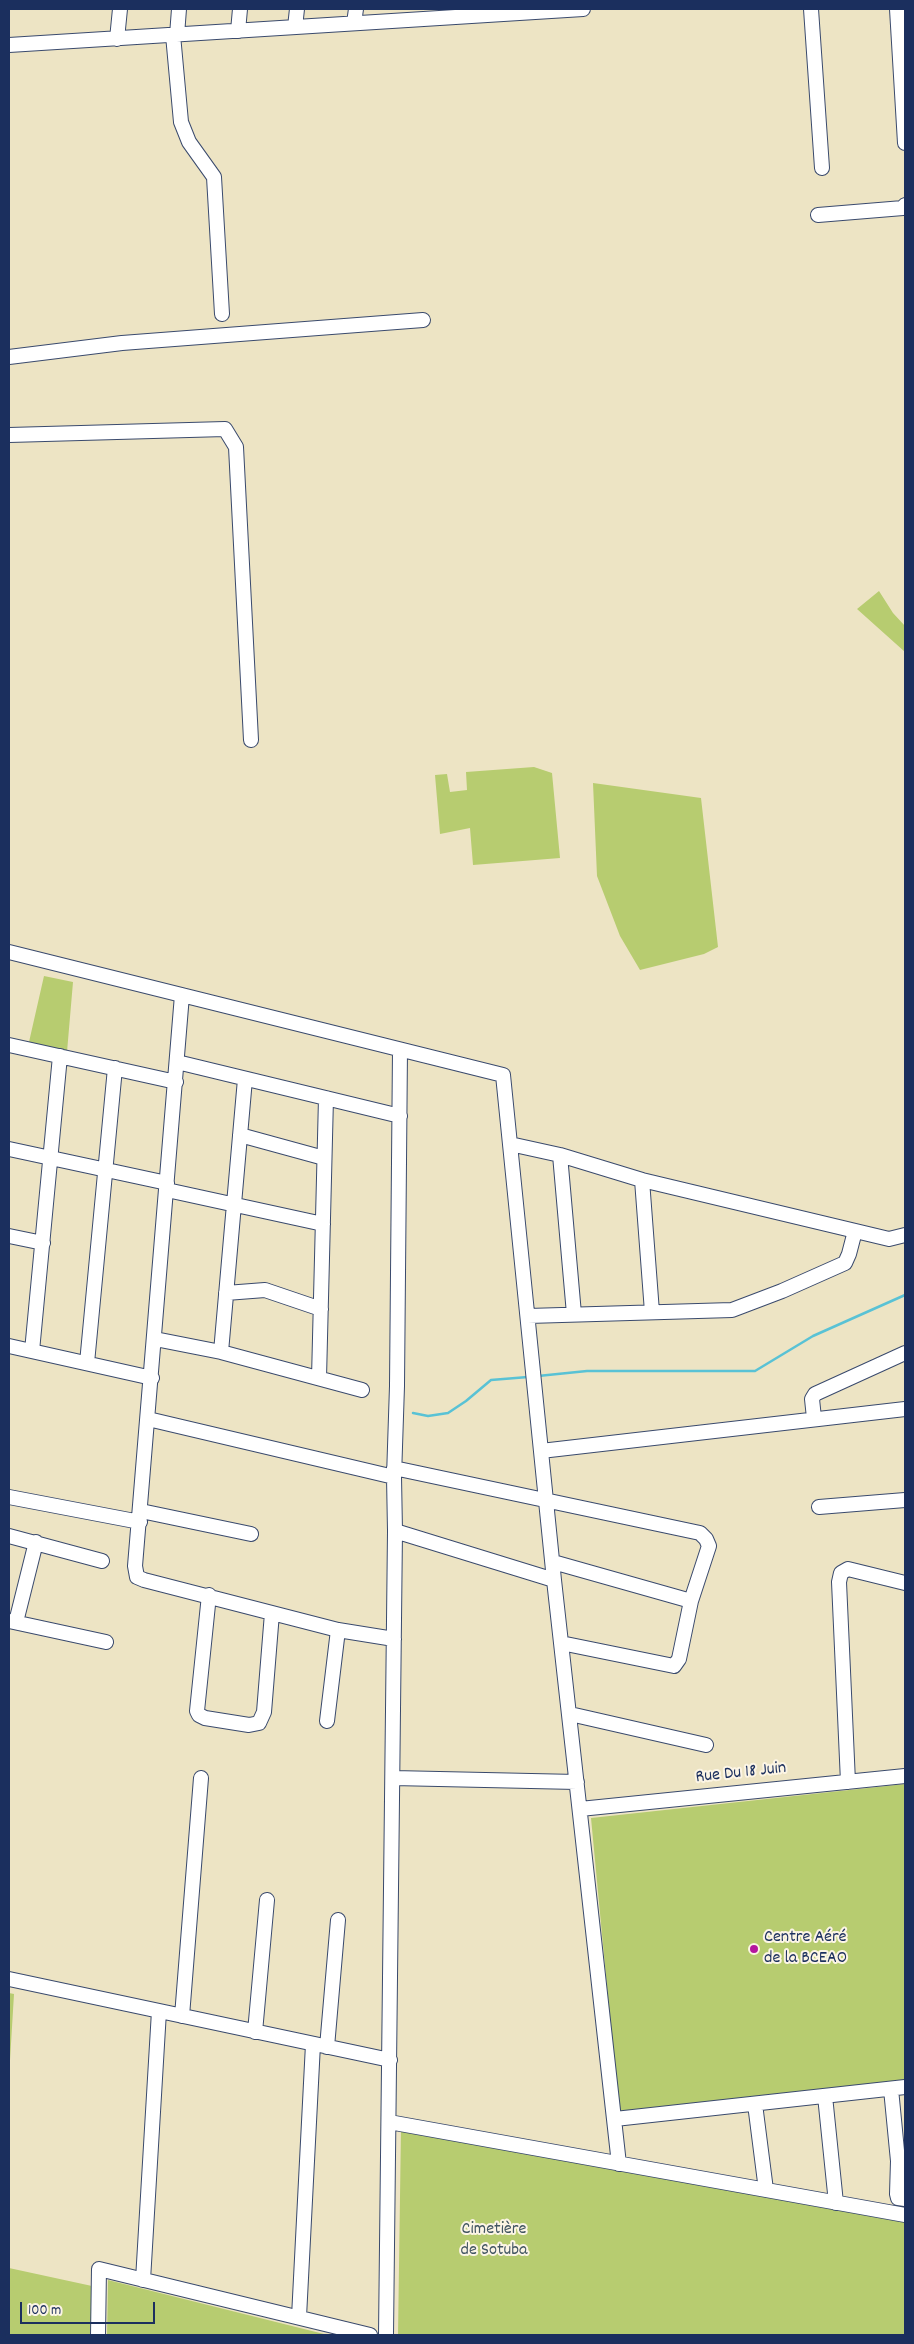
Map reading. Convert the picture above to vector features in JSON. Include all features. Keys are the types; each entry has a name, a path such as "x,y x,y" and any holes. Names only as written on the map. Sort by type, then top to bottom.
{"street":[{"path":"117,38 120,9"},
{"path":"179,9 175,35 181,122 189,142 214,177 222,314"},
{"path":"238,31 240,9"},
{"path":"295,27 296,9"},
{"path":"354,24 356,9"},
{"path":"9,45 354,24 427,14 584,9"},
{"path":"811,9 822,168"},
{"path":"897,9 903,71 905,144"},
{"path":"818,215 903,208 905,205"},
{"path":"9,357 122,344 423,320"},
{"path":"9,435 225,429 236,448 237,456 251,740"},
{"path":"9,952 503,1075 534,1367 534,1390 540,1451 620,2164"},
{"path":"182,995 152,1378 135,1566 138,1576 144,1580 338,1630 394,1639"},
{"path":"9,1045 176,1082"},
{"path":"386,2335 400,1050"},
{"path":"32,1351 60,1056"},
{"path":"177,1062 400,1116"},
{"path":"87,1363 115,1068"},
{"path":"221,1352 245,1079"},
{"path":"319,1378 326,1098"},
{"path":"240,1135 324,1158"},
{"path":"510,1144 560,1155 642,1180 854,1231 889,1239 905,1235"},
{"path":"9,1149 106,1170 234,1205 323,1224"},
{"path":"560,1155 574,1314"},
{"path":"642,1180 652,1312"},
{"path":"528,1316 732,1310 782,1291 845,1263 854,1231"},
{"path":"9,1236 43,1244"},
{"path":"226,1293 265,1290 321,1309"},
{"path":"155,1339 221,1352 362,1390"},
{"path":"9,1346 152,1378"},
{"path":"814,1418 812,1399 815,1394 905,1353"},
{"path":"540,1451 905,1408"},
{"path":"148,1420 394,1472 546,1499 700,1533 706,1539 709,1546 692,1601 679,1659 674,1666 561,1643"},
{"path":"9,1497 251,1534"},
{"path":"820,1508 905,1500"},
{"path":"395,1530 554,1580"},
{"path":"9,1536 102,1561"},
{"path":"36,1542 12,1621 106,1642"},
{"path":"553,1562 692,1601"},
{"path":"848,1782 839,1582 841,1573 848,1569 905,1583"},
{"path":"208,1595 197,1710 199,1715 205,1718 249,1725 259,1723 264,1712 272,1613"},
{"path":"327,1721 338,1630"},
{"path":"570,1714 706,1745"},
{"name":"Rue Du 18 Juin","path":"580,1809 905,1776"},
{"path":"182,2016 201,1778"},
{"path":"392,1778 577,1782"},
{"path":"255,2032 267,1900"},
{"path":"299,2317 320,2045 338,1920"},
{"path":"9,1979 390,2060"},
{"path":"144,2280 159,2011"},
{"path":"615,2119 898,2088 902,2161 897,2194 898,2198 905,2199"},
{"path":"825,2096 836,2203"},
{"path":"755,2104 766,2190"},
{"path":"389,2122 905,2215"},
{"path":"98,2335 99,2269 370,2335"}],"green space":[{"path":"879,591 893,613 905,626 905,652 857,609"},
{"path":"534,767 552,773 560,858 473,865 470,828 440,834 435,775 447,774 450,792 467,790 466,772"},
{"path":"593,783 701,798 718,947 704,954 640,970 620,936 597,876"},
{"path":"44,976 73,982 67,1052 29,1042"},
{"name":"Centre Aéré de la BCEAO","path":"905,1784 905,2080 619,2114 591,1818"},
{"path":"9,1993 14,1994 9,2077"},
{"name":"Cimetière de Sotuba","path":"401,2128 905,2222 905,2335 398,2335"},
{"path":"9,2268 92,2286 92,2335 9,2335"},
{"path":"108,2280 328,2335 107,2335"}],"waterway":[{"path":"538,1376 587,1371 755,1371 813,1336 905,1295"},
{"path":"413,1413 428,1416 448,1413 491,1380 528,1377"}],"place":[{"name":"Centre Aéré de la BCEAO","path":"754,1949"}]}
